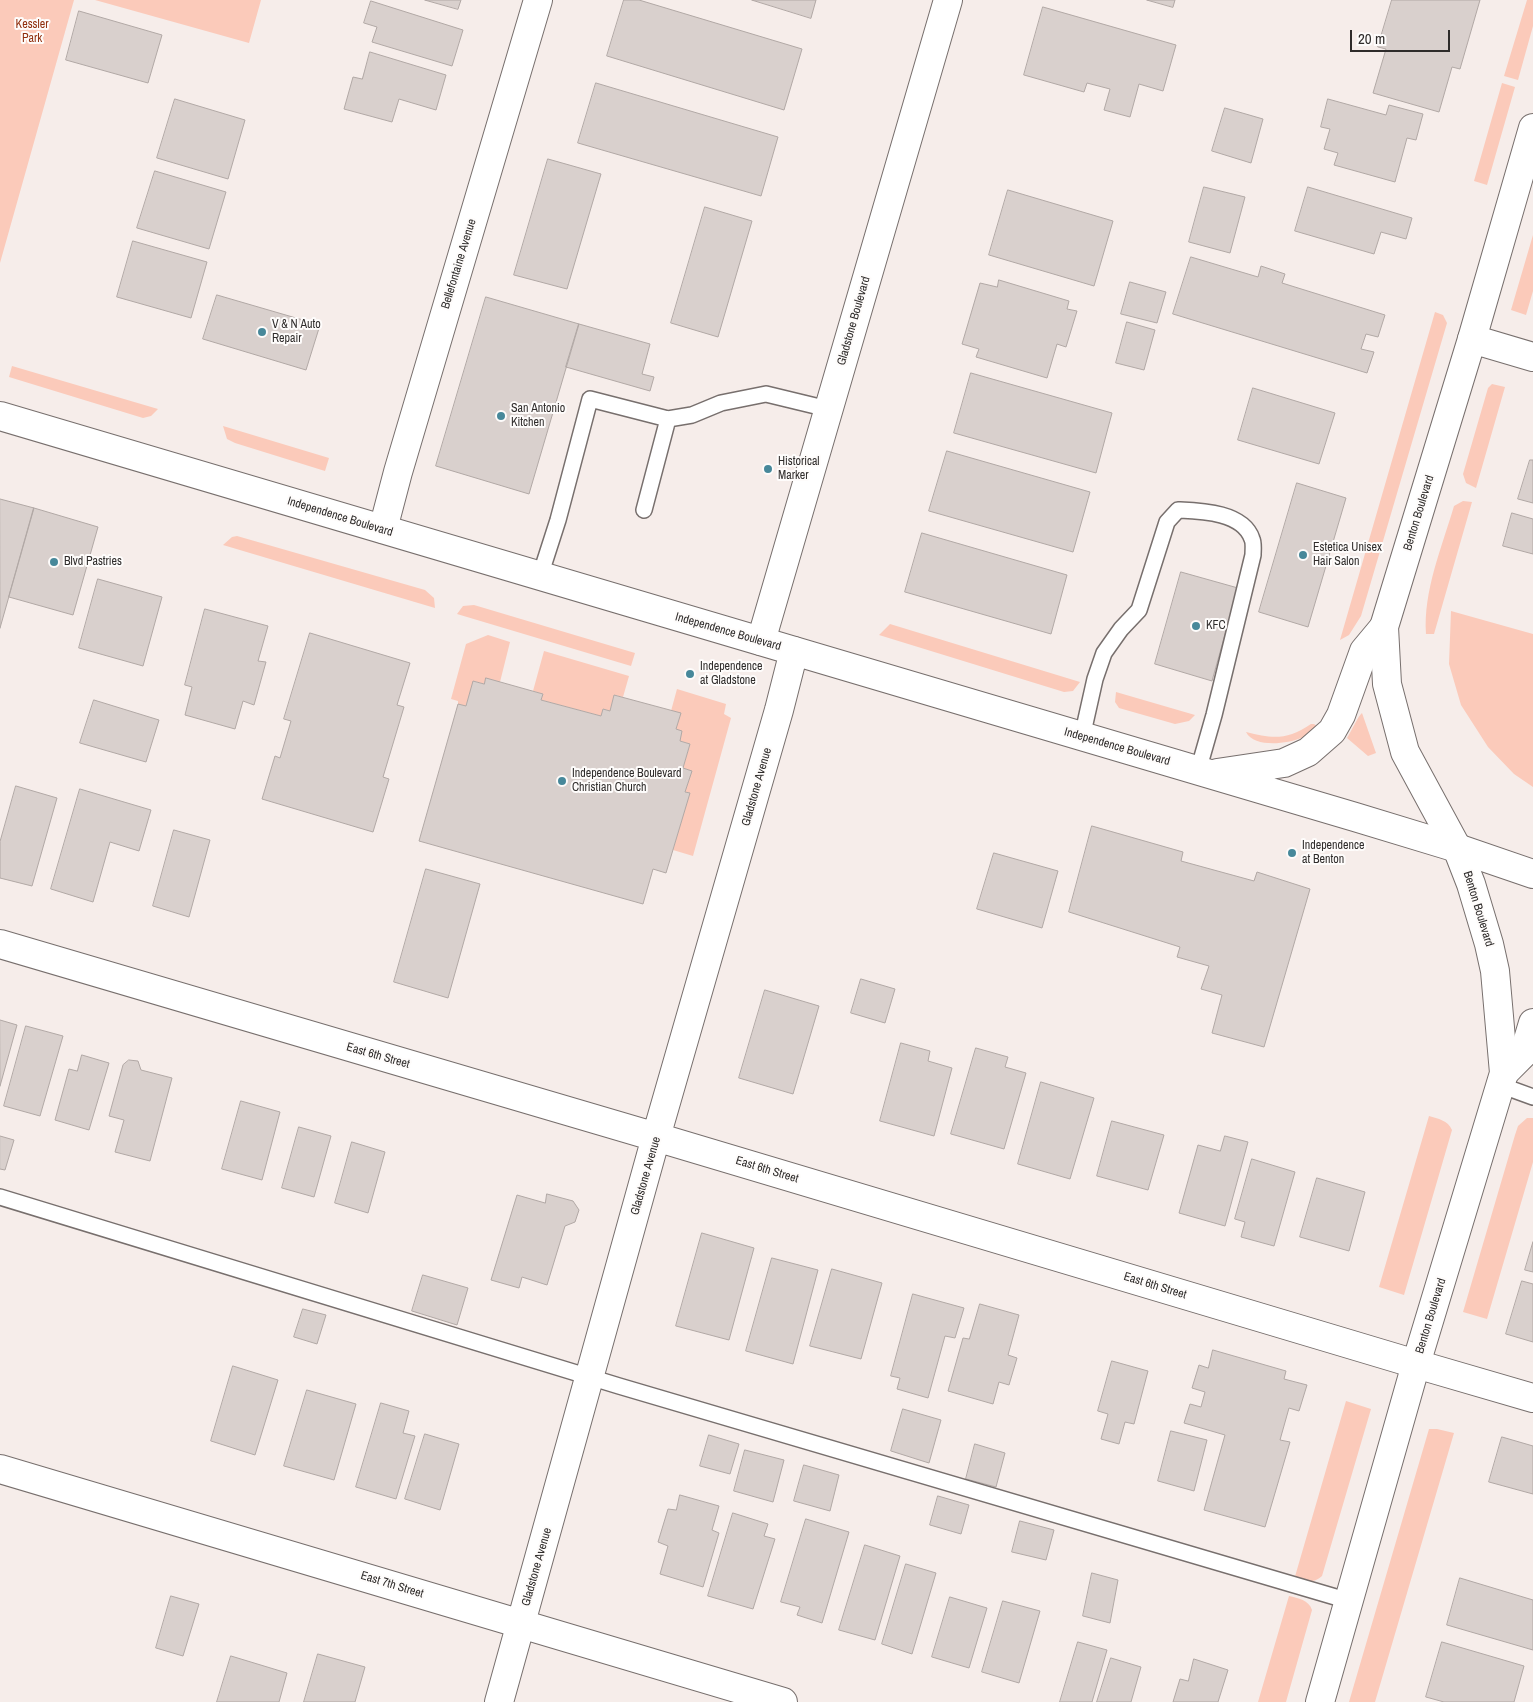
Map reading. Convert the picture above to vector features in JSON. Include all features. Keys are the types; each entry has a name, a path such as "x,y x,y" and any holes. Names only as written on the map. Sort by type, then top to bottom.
{"street":[{"name":"Bellefontaine Avenue","path":"383,529 398,472 538,0"},
{"name":"Gladstone Boulevard","path":"762,641 948,0"},
{"name":"Benton Boulevard","path":"1320,1702 1416,1364 1502,1079 1495,971 1489,944 1471,884 1457,848 1405,752 1387,684 1384,627 1472,339 1533,128"},
{"path":"1472,339 1533,357"},
{"name":"Independence Boulevard","path":"0,416 1204,772 1457,848 1533,874"},
{"path":"1204,772 1284,763 1308,752 1332,731 1341,715 1364,651 1384,627"},
{"name":"Gladstone Avenue","path":"499,1702 656,1137 779,710 794,651"},
{"name":"East 6th Street","path":"0,944 1533,1398"},
{"path":"1502,1079 1524,1054 1533,1023"},
{"name":"East 7th Street","path":"0,1469 783,1702"}],"lane":[{"path":"540,576 558,520 590,399 668,419 692,415 721,402 766,394 828,409"},
{"path":"644,510 668,419"},
{"path":"1082,737 1095,679 1104,654 1121,629 1139,610 1167,522 1178,510 1200,511 1227,516 1245,526 1252,539 1253,554 1214,715 1204,772"},
{"path":"1502,1079 1533,1097"},
{"path":"0,1197 590,1377 1348,1601"}],"green space":[{"name":"Kessler Park","path":"0,0 74,0 0,263"},
{"path":"95,0 261,0 249,43"},
{"path":"1527,0 1533,0 1533,26 1518,80 1504,76"},
{"path":"1502,83 1515,87 1487,185 1474,181"},
{"path":"1533,235 1533,291 1526,315 1511,310"},
{"path":"1435,312 1443,315 1447,323 1361,616 1349,635 1340,640"},
{"path":"12,366 158,409 151,416 143,418 9,377"},
{"path":"1492,384 1505,387 1476,488 1466,483 1463,474 1488,388"},
{"path":"223,426 329,458 325,471 235,443 227,439"},
{"path":"1463,501 1472,502 1434,634 1426,634 1427,602 1434,569 1454,506"},
{"path":"237,536 425,590 434,598 435,608 223,545 232,537"},
{"path":"474,605 635,653 631,666 457,614 463,606"},
{"path":"1451,611 1533,634 1533,787 1514,774 1488,747 1461,705 1449,664"},
{"path":"890,624 1080,682 1073,691 1064,692 879,635"},
{"path":"488,635 510,642 500,682 484,684 474,681 466,706 458,704 458,701 451,699 466,644"},
{"path":"544,651 629,676 623,697 614,695 610,711 603,709 601,716 541,700 543,694 533,691"},
{"path":"677,689 726,704 724,714 731,718 693,856 673,850 689,793 685,792 691,771 683,768 690,744 680,741 676,729 680,714 671,711"},
{"path":"1116,692 1195,715 1189,721 1175,724 1119,708 1115,702"},
{"path":"1362,713 1376,753 1368,756 1347,738"},
{"path":"1311,724 1318,727 1301,738 1280,743 1256,741 1246,732 1280,737 1295,733"},
{"path":"1429,1116 1445,1122 1452,1130 1404,1295 1379,1287"},
{"path":"1527,1118 1533,1118 1533,1162 1487,1319 1463,1312 1515,1135 1518,1126"},
{"path":"1346,1401 1371,1409 1322,1576 1319,1579 1305,1582 1294,1580"},
{"path":"1429,1429 1454,1433 1375,1702 1349,1702"},
{"path":"1289,1596 1306,1602 1312,1610 1286,1702 1258,1702"}],"building":[{"path":"425,0 461,0 458,9"},
{"path":"624,0 639,0 802,49 784,110 607,56"},
{"path":"752,0 816,0 811,18"},
{"path":"1147,0 1175,0 1173,7"},
{"path":"1392,0 1480,0 1460,69 1452,67 1439,112 1373,93 1386,49 1378,47"},
{"path":"371,1 463,30 452,66 372,42 377,27 364,23"},
{"path":"1043,7 1176,45 1163,91 1139,84 1130,117 1104,110 1110,89 1087,83 1084,92 1024,75"},
{"path":"79,11 162,35 148,83 66,60"},
{"path":"370,52 446,75 436,110 399,99 392,122 344,109 353,77 362,79"},
{"path":"596,83 778,137 761,196 578,143"},
{"path":"175,99 245,120 228,179 157,158"},
{"path":"1328,99 1386,115 1389,105 1423,114 1416,140 1407,138 1395,182 1334,165 1338,153 1324,149 1330,129 1321,127"},
{"path":"1225,108 1263,119 1251,163 1212,151"},
{"path":"548,159 601,174 567,289 514,275"},
{"path":"155,171 226,192 209,249 137,228"},
{"path":"1204,187 1245,197 1230,253 1189,242"},
{"path":"1308,187 1412,218 1406,239 1381,232 1374,254 1295,231"},
{"path":"1008,190 1113,221 1094,286 989,255"},
{"path":"705,207 752,221 718,337 671,323"},
{"path":"133,241 207,262 191,318 117,297"},
{"path":"1191,257 1258,277 1261,266 1285,274 1282,283 1385,315 1378,337 1366,334 1361,349 1374,352 1367,373 1173,314"},
{"path":"999,280 1069,301 1067,309 1077,311 1066,347 1057,344 1047,378 976,357 979,349 962,344 980,283 997,287"},
{"path":"1130,282 1166,292 1157,323 1121,314"},
{"name":"V & N Auto Repair","path":"217,295 320,325 306,370 203,339"},
{"name":"San Antonio Kitchen","path":"486,297 579,324 529,494 436,466"},
{"path":"1127,322 1155,330 1144,370 1116,363"},
{"path":"579,324 650,344 642,374 654,377 650,391 566,367"},
{"path":"971,373 1112,413 1096,473 954,433"},
{"path":"1253,388 1335,413 1319,464 1238,440"},
{"path":"947,451 1090,492 1073,552 929,511"},
{"path":"1530,460 1533,460 1533,503 1518,499"},
{"name":"Estetica Unisex Hair Salon","path":"1297,483 1346,498 1308,627 1259,612"},
{"path":"0,499 34,508 0,628"},
{"name":"Blvd Pastries","path":"34,508 98,527 73,615 9,597"},
{"path":"1512,513 1533,519 1533,554 1503,546"},
{"path":"922,533 1067,575 1051,634 905,592"},
{"name":"KFC","path":"1181,572 1238,588 1212,681 1155,664"},
{"path":"98,579 162,597 143,666 79,648"},
{"path":"205,609 268,626 258,661 266,662 254,705 243,701 235,729 185,715 192,687 185,685"},
{"path":"310,633 410,663 397,705 404,707 383,777 389,779 373,832 262,799 275,756 280,758 291,721 284,719"},
{"name":"Independence Boulevard Christian Church","path":"486,678 543,694 541,700 601,716 603,709 610,711 614,695 681,713 676,729 682,731 680,741 690,744 683,768 692,771 685,792 690,793 666,873 653,869 643,904 419,841 458,704 466,706 473,681 484,684"},
{"path":"94,700 159,720 146,762 80,743"},
{"path":"16,786 57,798 32,886 0,878 0,842"},
{"path":"80,789 151,810 139,851 110,842 93,902 51,889"},
{"path":"1092,826 1183,852 1181,861 1254,881 1257,872 1310,889 1264,1047 1212,1033 1222,995 1201,989 1209,966 1177,957 1180,947 1069,912"},
{"path":"174,830 210,840 189,917 153,906"},
{"path":"994,853 1058,871 1042,928 977,909"},
{"path":"426,869 480,884 448,998 394,982"},
{"path":"861,979 895,989 885,1023 851,1013"},
{"path":"765,990 819,1006 793,1094 739,1078"},
{"path":"0,1020 17,1025 0,1086"},
{"path":"26,1026 63,1036 40,1116 4,1106"},
{"path":"901,1043 930,1051 928,1061 952,1068 934,1136 880,1121"},
{"path":"976,1048 1008,1057 1005,1067 1026,1073 1004,1149 951,1134"},
{"path":"82,1055 109,1063 89,1130 55,1120 69,1069 77,1071"},
{"path":"129,1060 138,1061 141,1070 172,1078 150,1161 115,1152 124,1120 109,1116 123,1065"},
{"path":"1041,1082 1094,1098 1070,1179 1018,1164"},
{"path":"241,1101 280,1112 262,1180 222,1169"},
{"path":"1112,1121 1164,1135 1148,1190 1097,1176"},
{"path":"299,1127 331,1136 314,1197 282,1188"},
{"path":"0,1136 14,1140 5,1170 0,1169"},
{"path":"1225,1136 1248,1142 1225,1226 1179,1213 1198,1145 1220,1151"},
{"path":"352,1142 385,1152 368,1213 335,1203"},
{"path":"1252,1159 1295,1172 1274,1246 1241,1237 1245,1222 1235,1219"},
{"path":"1317,1178 1365,1192 1349,1251 1300,1237"},
{"path":"547,1194 573,1201 579,1210 575,1222 565,1226 547,1285 522,1277 519,1288 491,1280 517,1195 545,1203"},
{"path":"702,1233 754,1248 729,1340 676,1326"},
{"path":"1533,1242 1533,1272 1525,1270"},
{"path":"772,1258 818,1270 793,1364 746,1351"},
{"path":"832,1269 882,1283 861,1359 810,1346"},
{"path":"423,1275 468,1288 457,1325 412,1311"},
{"path":"1522,1281 1533,1284 1533,1342 1506,1334"},
{"path":"913,1294 964,1308 955,1338 945,1336 928,1398 897,1389 900,1378 891,1376"},
{"path":"980,1304 1019,1315 1008,1355 1017,1358 1009,1385 999,1382 993,1404 948,1391 963,1338 969,1339"},
{"path":"303,1309 326,1315 317,1344 294,1337"},
{"path":"1213,1350 1286,1371 1284,1379 1307,1385 1299,1411 1289,1408 1280,1440 1290,1442 1265,1527 1204,1510 1225,1435 1184,1423 1190,1404 1201,1407 1205,1392 1192,1388 1199,1365 1208,1368"},
{"path":"1112,1361 1148,1371 1134,1424 1125,1422 1119,1444 1101,1439 1108,1414 1098,1411"},
{"path":"233,1366 278,1380 255,1455 211,1441"},
{"path":"307,1390 356,1404 334,1480 284,1466"},
{"path":"381,1403 409,1411 403,1433 415,1436 396,1499 356,1487"},
{"path":"903,1409 941,1420 929,1463 891,1451"},
{"path":"1171,1431 1207,1440 1194,1491 1158,1481"},
{"path":"425,1434 459,1444 440,1510 405,1499"},
{"path":"709,1435 739,1444 730,1474 700,1466"},
{"path":"1502,1437 1533,1446 1533,1494 1489,1482"},
{"path":"975,1444 1005,1453 996,1487 966,1479"},
{"path":"745,1450 784,1460 773,1502 734,1491"},
{"path":"804,1465 839,1475 830,1511 794,1501"},
{"path":"680,1495 719,1506 712,1530 719,1533 703,1587 660,1574 668,1546 658,1542 668,1509 676,1510"},
{"path":"938,1496 969,1505 961,1534 930,1525"},
{"path":"733,1513 768,1524 764,1536 775,1539 753,1609 708,1596"},
{"path":"806,1519 849,1532 822,1623 797,1615 800,1607 781,1602"},
{"path":"1020,1521 1054,1530 1046,1560 1012,1552"},
{"path":"865,1545 900,1556 875,1640 839,1630"},
{"path":"906,1564 936,1573 912,1654 882,1644"},
{"path":"1092,1573 1118,1580 1110,1623 1083,1616"},
{"path":"1460,1578 1533,1600 1533,1650 1447,1625"},
{"path":"171,1596 199,1604 183,1656 156,1648"},
{"path":"950,1597 987,1608 969,1668 932,1657"},
{"path":"1003,1601 1040,1611 1019,1683 982,1672"},
{"path":"1078,1642 1107,1650 1092,1702 1060,1702"},
{"path":"1442,1642 1524,1666 1514,1702 1444,1702 1426,1697"},
{"path":"318,1654 365,1667 355,1702 304,1702"},
{"path":"231,1656 287,1673 279,1702 217,1702"},
{"path":"1111,1658 1141,1667 1131,1702 1097,1702"},
{"path":"1194,1659 1228,1670 1218,1702 1173,1702 1180,1679 1188,1681"}],"place":[{"name":"V & N Auto Repair","path":"262,332"},
{"name":"San Antonio Kitchen","path":"501,416"},
{"name":"Historical Marker","path":"768,469"},
{"name":"Estetica Unisex Hair Salon","path":"1303,555"},
{"name":"Blvd Pastries","path":"54,562"},
{"name":"KFC","path":"1196,626"},
{"name":"Independence at Gladstone","path":"690,674"},
{"name":"Independence Boulevard Christian Church","path":"562,781"},
{"name":"Independence at Benton","path":"1292,853"}]}
